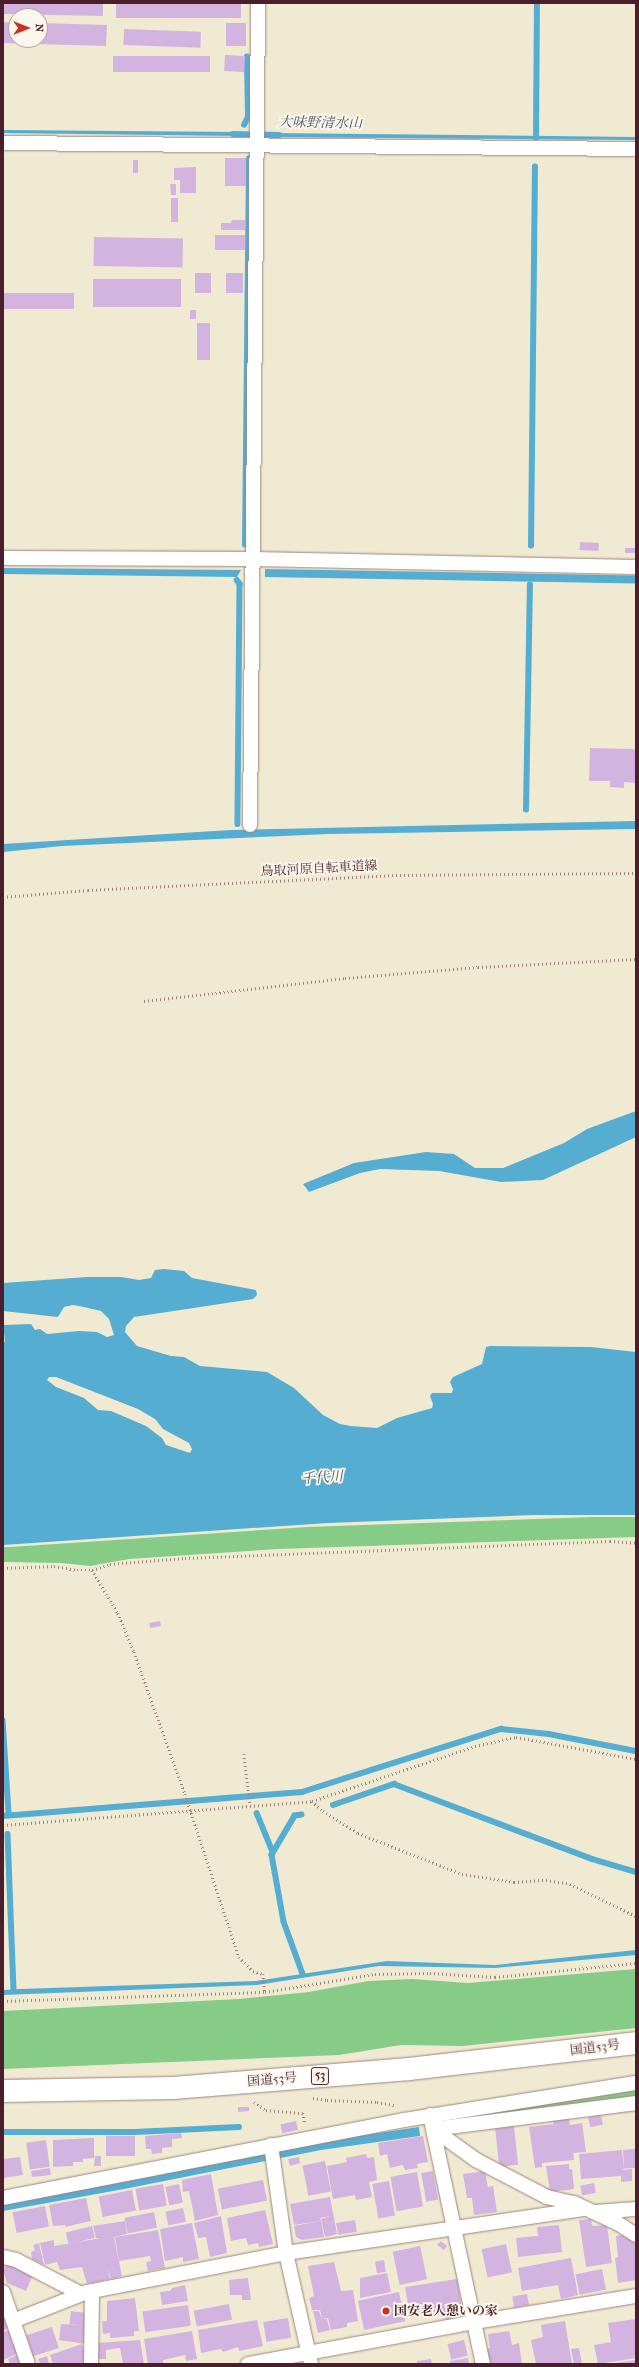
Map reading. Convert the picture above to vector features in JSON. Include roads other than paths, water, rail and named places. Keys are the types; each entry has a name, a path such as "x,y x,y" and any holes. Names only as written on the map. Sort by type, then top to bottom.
{"highway":[{"name":"国道53号","path":"3,2091 181,2087 409,2069 636,2043"}],"street":[{"path":"250,825 254,559 258,3"},
{"path":"3,143 257,147 636,149"},
{"path":"3,558 254,559 636,567"},
{"path":"3,2198 271,2144 430,2115 554,2097 636,2083"},
{"path":"433,2129 636,2103"},
{"path":"430,2115 483,2364"},
{"path":"433,2129 476,2160 547,2197 574,2203 619,2224 636,2235"},
{"path":"271,2144 286,2253 310,2358"},
{"path":"13,2321 86,2293 286,2253 454,2226 589,2210 636,2209"},
{"path":"3,2257 16,2260 86,2293"},
{"path":"3,2292 28,2364"},
{"path":"86,2293 91,2364"},
{"path":"248,2364 310,2358 475,2322 636,2296"}],"water":[{"path":"3,130 241,132 241,136 3,133"},
{"path":"271,133 636,137 636,140 271,137"},
{"path":"3,568 241,570 237,577 3,574"},
{"path":"265,569 636,575 636,583 265,577"},
{"path":"636,821 636,829 329,834 62,846 3,852 3,844 231,830"},
{"path":"636,1111 636,1137 543,1180 501,1182 439,1171 380,1169 360,1173 309,1192 303,1184 354,1163 426,1152 454,1154 475,1168 503,1168 564,1143 587,1129"},
{"name":"千代川","path":"164,1269 184,1271 192,1278 256,1290 257,1295 253,1299 134,1317 126,1326 125,1332 137,1346 171,1356 184,1357 200,1366 267,1372 294,1388 323,1415 340,1424 351,1426 377,1428 397,1418 432,1408 433,1404 430,1396 432,1393 452,1393 453,1389 450,1382 453,1377 482,1364 486,1347 591,1347 636,1352 636,1515 533,1515 328,1523 3,1545 3,1344 5,1341 3,1325 31,1324 35,1330 40,1329 47,1334 79,1331 97,1332 107,1337 114,1335 109,1319 101,1311 84,1307 73,1305 64,1307 58,1317 3,1311 3,1283 87,1277 121,1277 139,1280 151,1278 155,1270","holes":["49,1377 56,1377 138,1409 155,1419 163,1429 189,1443 192,1449 190,1453 166,1445 162,1438 146,1426 111,1411 98,1410 84,1398 56,1387 47,1380"]},
{"path":"636,1950 636,1955 495,1968 379,1966 257,1985 3,1995 3,1990 20,1989 256,1981 387,1961 495,1965"},
{"path":"419,2127 420,2136 321,2150 3,2211 3,2202 143,2178 311,2143"}],"waterway":[{"path":"536,138 537,3"},
{"path":"244,125 248,117 247,57"},
{"name":"大味野清水山","path":"233,134 279,135"},
{"path":"245,545 249,159"},
{"path":"531,546 535,167"},
{"path":"237,580 240,584 238,824"},
{"path":"526,810 530,585"},
{"path":"3,1720 9,1813"},
{"path":"3,1816 302,1792 501,1729 549,1734 636,1751"},
{"path":"333,1805 394,1784 592,1859 636,1872"},
{"path":"257,1813 273,1852"},
{"path":"302,1815 295,1816 272,1855 284,1922 303,1974"},
{"path":"8,1834 14,1988"},
{"path":"3,2132 135,2132 239,2127"}],"place":[{"name":"国安老人憩いの家","path":"386,2311"}]}
